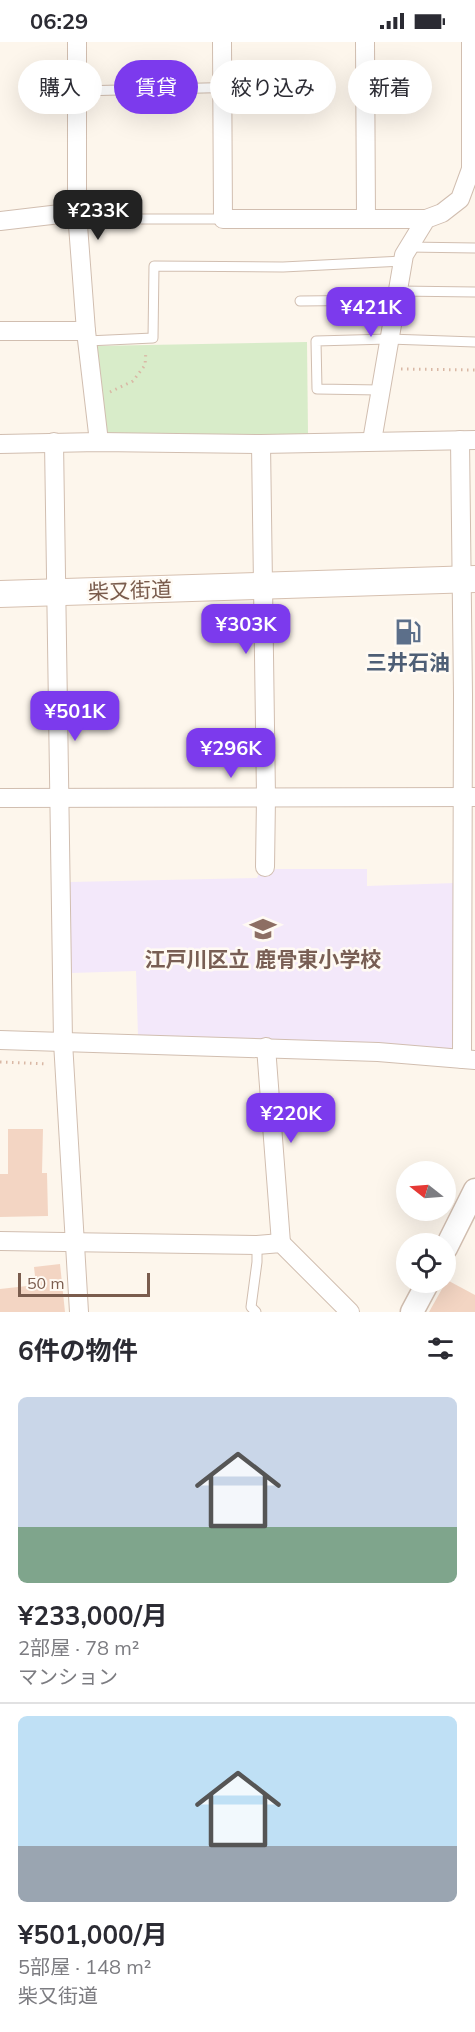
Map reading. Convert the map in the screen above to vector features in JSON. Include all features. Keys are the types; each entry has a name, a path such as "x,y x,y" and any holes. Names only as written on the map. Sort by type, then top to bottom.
{"main road":[{"name":"柴又街道","path":"0,594 468,579"}],"street":[{"path":"77,42 77,60"},
{"path":"222,42 222,60"},
{"path":"365,42 366,218"},
{"path":"223,114 223,219 426,219 442,213 464,199 471,170 473,138 471,42"},
{"path":"78,114 78,216 87,336 99,442"},
{"path":"0,220 78,216"},
{"path":"372,441 406,254 426,219"},
{"path":"0,331 87,336"},
{"path":"0,444 54,442 261,444 467,440 469,1059 266,1047 0,1040"},
{"path":"54,442 57,798 63,1042 79,1312"},
{"path":"261,444 265,867"},
{"path":"0,798 469,797"},
{"path":"266,1047 281,1243 350,1312"},
{"path":"454,1233 475,1190"},
{"path":"0,1241 257,1245 281,1243"},
{"path":"412,1312 422,1293"}],"lane":[{"path":"102,91 210,88"},
{"path":"78,216 223,219"},
{"path":"87,336 153,338 154,266 283,267 475,248"},
{"path":"300,302 475,292"},
{"path":"380,390 317,389 316,341 389,339 475,342"},
{"path":"256,1312 251,1307 257,1245"}],"path":[{"path":"93,394 113,392 133,381 145,365 146,338"},
{"path":"384,369 475,370"},
{"path":"0,1062 64,1065"}],"shaded area":[{"name":"江戸川区立 鹿骨東小学校","path":"367,869 367,886 455,883 454,1045 449,1050 138,1036 136,971 71,973 70,882 257,878 260,871"}],"green space":[{"path":"307,342 308,434 99,438 93,346"}],"building":[{"path":"8,1129 43,1129 42,1173 47,1173 48,1216 0,1217 0,1174 8,1174"},
{"path":"60,1264 65,1312 0,1312 0,1289 36,1285 34,1267"},
{"path":"456,1285 475,1295 475,1312 429,1312 440,1293 456,1293"}],"place":[{"name":"三井石油","path":"408,632"},
{"name":"江戸川区立 鹿骨東小学校","path":"263,929"}]}
